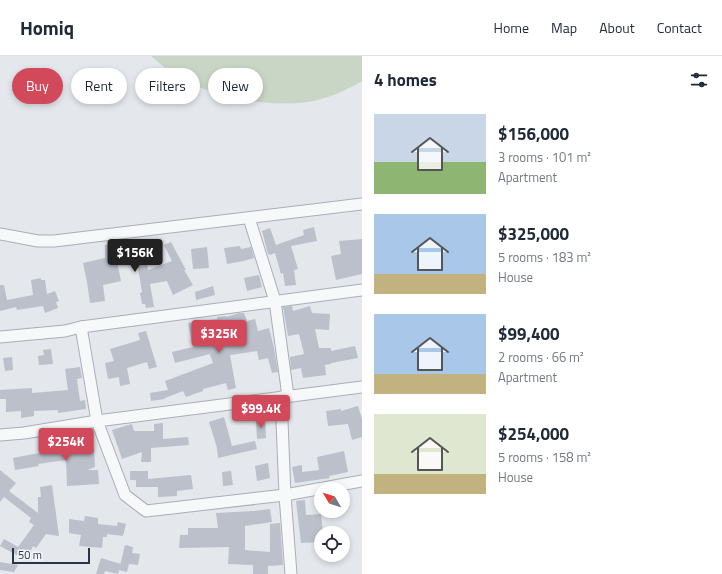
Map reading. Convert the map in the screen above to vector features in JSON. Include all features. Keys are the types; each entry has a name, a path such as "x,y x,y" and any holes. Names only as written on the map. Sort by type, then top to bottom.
{"street":[{"path":"0,234 38,241 54,241 362,204"},
{"path":"249,218 275,301 284,396 285,495 291,574"},
{"path":"0,337 65,331 362,290"},
{"path":"81,328 97,421 125,495 146,511 285,495 362,481"},
{"path":"0,435 24,433 97,421 284,396 362,387"}],"green space":[{"path":"151,56 362,56 362,81 336,94 315,101 293,103 263,102 263,68 208,68 208,91 200,87 200,68 165,68"}],"building":[{"path":"314,227 317,241 291,246 298,269 294,270 296,285 285,286 283,273 281,274 275,253 270,255 268,254 262,231 270,228 276,245 304,235 303,230"},
{"path":"362,239 362,274 336,280 331,256 341,254 339,241"},
{"path":"171,242 193,285 173,295 167,281 150,284 154,307 146,308 145,304 142,304 140,293 142,292 136,255 116,256 121,281 103,285 105,301 90,303 83,263 105,258 105,245 123,244 126,248 144,245 148,270 172,261 164,245"},
{"path":"240,246 241,249 251,247 254,258 227,264 224,248"},
{"path":"207,247 209,268 193,269 191,249"},
{"path":"259,275 262,287 247,291 244,278"},
{"path":"41,278 41,280 45,280 47,294 55,291 59,301 56,302 58,308 45,313 43,306 17,310 16,307 0,311 0,285 4,285 7,300 33,295 31,280"},
{"path":"213,286 215,295 196,300 195,292"},
{"path":"292,306 293,311 310,306 312,313 330,314 329,330 315,329 319,348 331,348 331,351 355,346 358,358 325,365 326,375 303,378 301,368 291,370 290,357 304,354 299,334 288,336 283,307"},
{"path":"244,313 247,321 255,319 258,331 269,328 278,372 272,373 268,358 259,360 257,351 230,355 236,388 228,390 226,383 203,389 203,391 186,397 183,391 165,399 151,401 150,393 168,390 165,381 213,363 210,354 175,363 172,352 193,347 188,323 217,319 217,317 226,317"},
{"path":"146,331 157,367 149,369 147,362 127,368 130,384 120,386 119,377 108,379 105,363 114,361 110,349 140,340 138,333"},
{"path":"51,349 53,364 39,365 38,356 44,355 43,350"},
{"path":"12,357 13,370 5,371 3,358"},
{"path":"80,367 82,378 77,379 80,401 85,400 86,409 58,413 58,410 34,411 34,416 21,418 21,411 6,412 6,399 0,399 0,390 32,388 32,393 68,390 65,369"},
{"path":"358,406 362,419 362,437 352,440 348,424 328,426 326,411 341,409 341,411"},
{"path":"224,417 232,446 255,441 257,449 218,458 217,448 209,422"},
{"path":"265,419 266,438 257,439 256,420"},
{"path":"163,423 163,439 188,437 189,445 151,448 151,462 141,462 142,452 122,459 112,430 132,424 134,431 154,431 154,424"},
{"path":"87,440 87,448 94,448 95,467 87,470 98,470 99,484 67,486 66,460 38,464 39,466 15,470 13,458 44,452 43,449 57,446 57,444"},
{"path":"344,451 348,472 329,476 330,478 295,483 292,467 302,465 302,472 319,470 317,457"},
{"path":"268,463 270,478 257,481 255,466"},
{"path":"0,470 16,483 9,491 38,513 38,497 41,497 40,487 52,485 59,536 46,534 36,548 33,546 26,560 0,546 4,539 18,547 34,525 29,522 31,518 4,497 0,502"},
{"path":"130,471 148,471 148,479 191,475 193,489 177,491 177,496 158,497 158,487 136,487 136,480 130,480"},
{"path":"231,471 233,485 223,486 222,472"},
{"path":"305,500 306,515 314,514 314,518 321,518 322,526 314,526 314,542 301,543 296,501"},
{"path":"270,509 272,522 245,526 245,550 270,552 270,524 280,523 283,565 268,566 268,574 253,574 253,565 228,564 229,547 179,548 180,535 188,535 188,528 218,528 216,513"},
{"path":"85,516 98,518 98,524 117,526 118,522 126,524 123,536 107,534 107,537 103,537 102,548 79,546 81,535 69,533 69,519 84,521"},
{"path":"125,545 133,547 132,553 140,554 138,565 129,564 127,572 119,570"},
{"path":"101,558 121,564 118,574 105,571 104,574 96,574"},
{"path":"0,562 18,565 14,572 0,570"}]}
